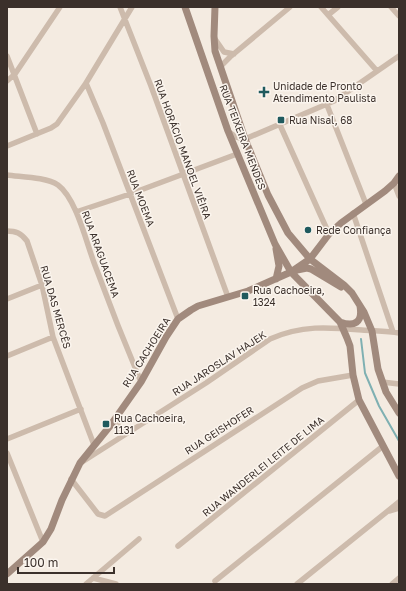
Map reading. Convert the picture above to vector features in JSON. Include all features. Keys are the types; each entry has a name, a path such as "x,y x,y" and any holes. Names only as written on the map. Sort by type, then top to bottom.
{"main road":[{"name":"RUA TEIXEIRA MENDES","path":"184,7 228,131 275,244 291,272 341,325"},
{"name":"RUA TEIXEIRA MENDES","path":"215,7 215,51 245,138 275,211 288,233 310,259 352,293"},
{"name":"RUA CACHOEIRA","path":"7,574 42,542 51,529 71,479 80,463 116,418 141,382 166,337 178,320 190,310 198,306 248,291 291,272 310,259 329,234 353,213 394,183 399,176"},
{"path":"275,244 279,266 276,278"},
{"path":"291,272 302,268 311,270 352,293 364,312 372,331 377,368 392,403 399,413"},
{"path":"359,304 360,318 354,326 341,325 350,346 353,376 359,400 399,476"}],"street":[{"path":"7,81 15,74 60,7"},
{"name":"RUA HORÁCIO MANOEL VIÊIRA","path":"120,7 228,297"},
{"path":"7,146 51,128 57,124 86,83 132,7"},
{"path":"220,68 234,54 290,7"},
{"path":"321,7 377,71"},
{"path":"328,15 338,7"},
{"path":"391,7 399,16"},
{"path":"214,36 224,52 234,54"},
{"path":"7,56 37,134"},
{"path":"228,131 236,137 245,138 327,105 345,95 399,56"},
{"name":"RUA MOEMA","path":"86,83 178,320"},
{"path":"327,105 366,204"},
{"path":"280,125 329,234"},
{"path":"76,212 183,175 237,154"},
{"name":"RUA ARAGUACEMA","path":"7,175 48,181 57,185 64,191 76,212 96,268 141,382"},
{"path":"394,183 399,196"},
{"path":"353,213 396,332 372,331 354,326"},
{"name":"RUA DAS MERCÊS","path":"7,231 17,232 27,241 42,285 53,337 94,445"},
{"path":"7,299 42,285"},
{"name":"RUA JAROSLAV HAJEK","path":"80,463 206,383 270,339 296,330 341,325"},
{"path":"7,356 53,337"},
{"name":"RUA GEISHOFER","path":"71,479 98,514 103,516 108,515 302,388 318,381 353,376"},
{"path":"382,382 399,384"},
{"name":"RUA WANDERLEI LEITE DE LIMA","path":"178,546 359,400"},
{"path":"7,439 81,409"},
{"path":"116,418 120,430 128,433"},
{"path":"215,581 383,446"},
{"path":"7,453 42,542"},
{"path":"297,584 399,502"},
{"path":"387,512 399,508"},
{"path":"86,584 139,539"},
{"path":"93,578 116,584"},
{"path":"392,584 399,578"}],"waterway":[{"path":"361,339 365,373 379,406 399,441"}],"place":[{"name":"Unidade de Pronto Atendimento Paulista","path":"264,92"},
{"name":"Rua Nisal, 68","path":"281,120"},
{"name":"Rede Confiança","path":"308,230"},
{"name":"Rua Cachoeira, 1324","path":"245,296"},
{"name":"Rua Cachoeira, 1131","path":"106,424"}]}
